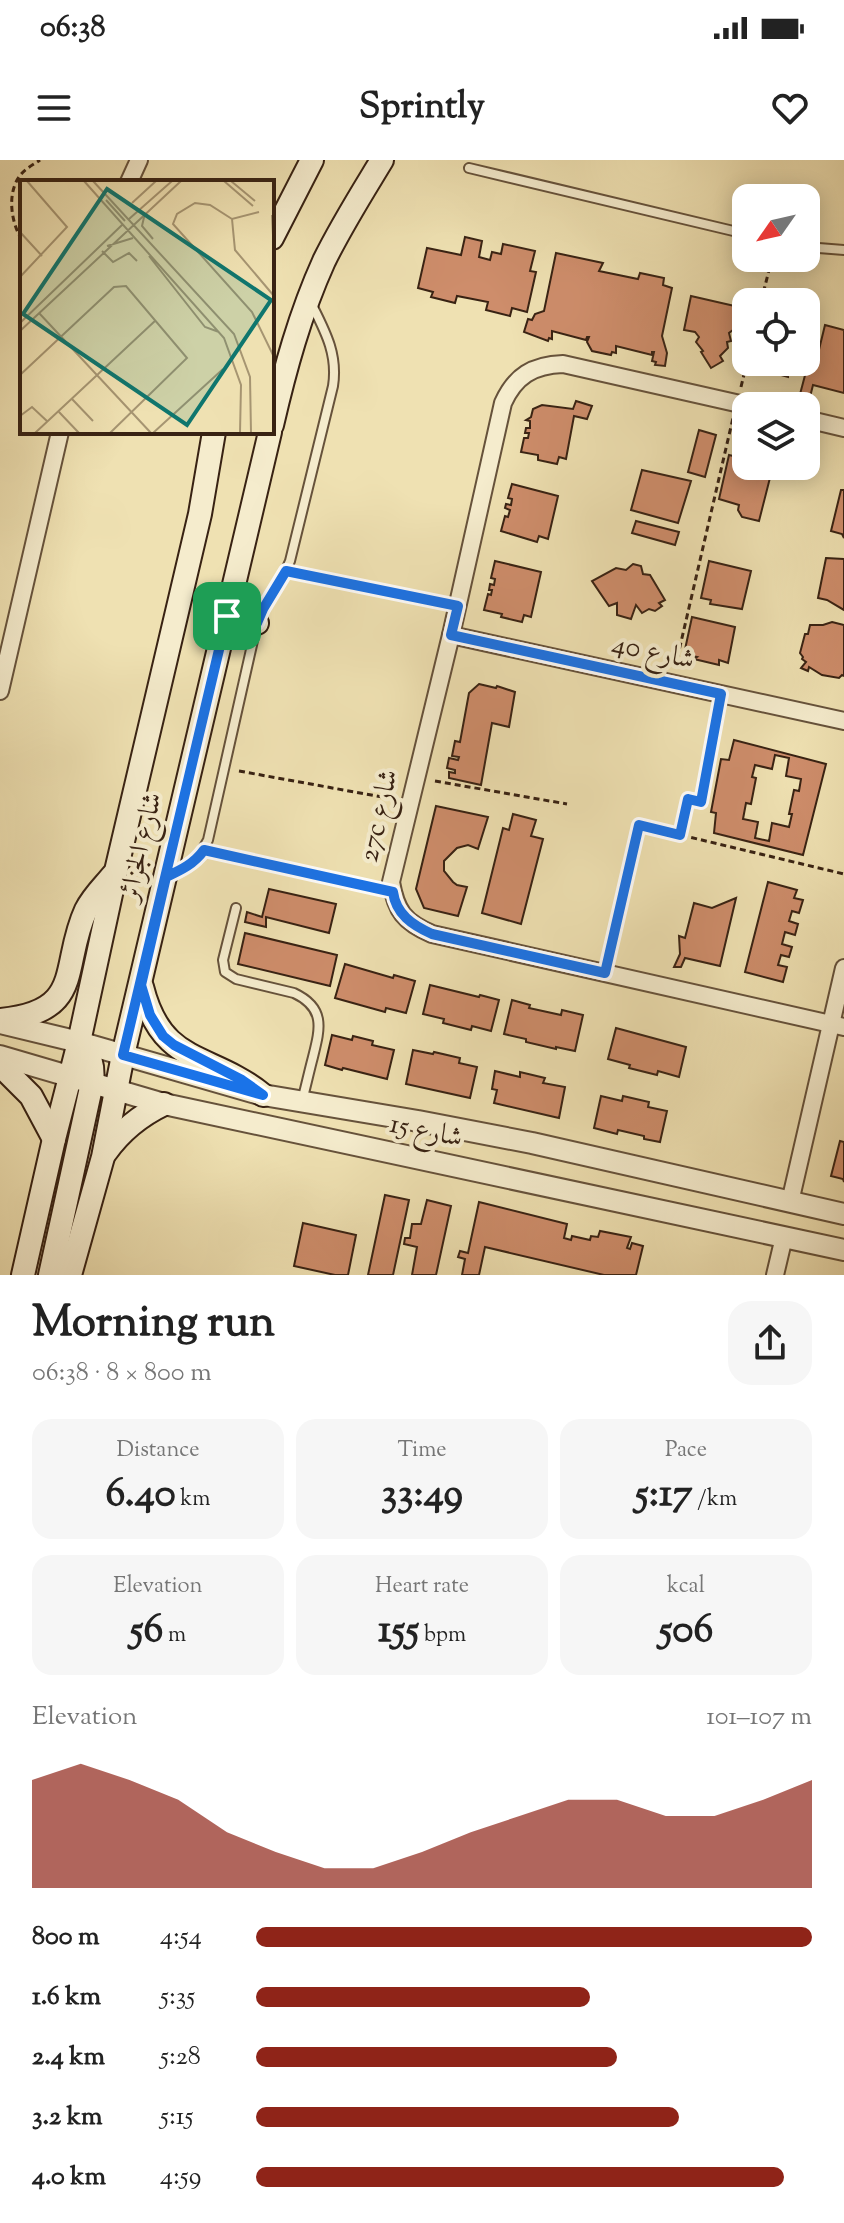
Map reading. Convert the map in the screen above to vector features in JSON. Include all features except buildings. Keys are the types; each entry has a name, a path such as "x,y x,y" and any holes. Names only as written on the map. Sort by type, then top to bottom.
{"main road":[{"path":"274,234 312,160"},
{"path":"274,417 308,298 342,226 382,160"},
{"name":"شارع الجزائر","path":"23,1275 54,1139 81,1079 79,1042 200,514 214,434"},
{"name":"شارع الجزائر","path":"70,1275 103,1157 123,1055 270,434"},
{"path":"227,616 257,623"},
{"path":"0,1022 35,1014 60,994 68,978 86,910 116,871"},
{"path":"141,985 156,1026 174,1045 242,1080 263,1095"},
{"path":"0,1065 31,1096 54,1139"},
{"path":"50,1275 81,1079"},
{"path":"103,1157 128,1127 164,1104"}],"street":[{"path":"130,180 139,160"},
{"name":"27c شارع","path":"732,402 563,364 547,364 533,369 510,389 503,403 458,606 391,882 394,899 402,915 415,927 432,934 838,1026"},
{"path":"820,422 844,428"},
{"path":"0,691 60,434"},
{"name":"شارع 40","path":"451,635 844,721"},
{"path":"790,1202 838,1026 844,968"},
{"name":"شارع 15","path":"0,1022 263,1095 532,1143 844,1214"},
{"name":"شارع 15","path":"0,1056 164,1104 844,1250"},
{"path":"775,1275 784,1237"}],"lane":[{"path":"469,168 732,231"},
{"path":"820,248 844,250"},
{"path":"166,877 197,859 208,840 257,623 286,571 335,373 333,349 308,298"},
{"path":"236,908 223,960 225,972 236,979 294,993 303,997 315,1010 318,1037 302,1102"}],"path":[{"path":"20,235 14,221 13,191 23,172 40,160"},
{"path":"671,683 732,447"},
{"path":"286,571 458,606"},
{"path":"680,835 688,799 701,802 721,694"},
{"path":"223,768 409,802"},
{"path":"415,777 567,804"},
{"path":"605,973 639,825 844,874"},
{"path":"204,850 393,892"}],"route":[{"path":"286,571 458,606 451,635 721,694 701,802 688,799 680,835 639,825 605,973 432,934 415,927 402,915 393,892 204,850 197,859 166,877 141,985 150,1015 163,1036 185,1052 242,1080 263,1095 123,1055 227,616 257,623 286,571"}]}
